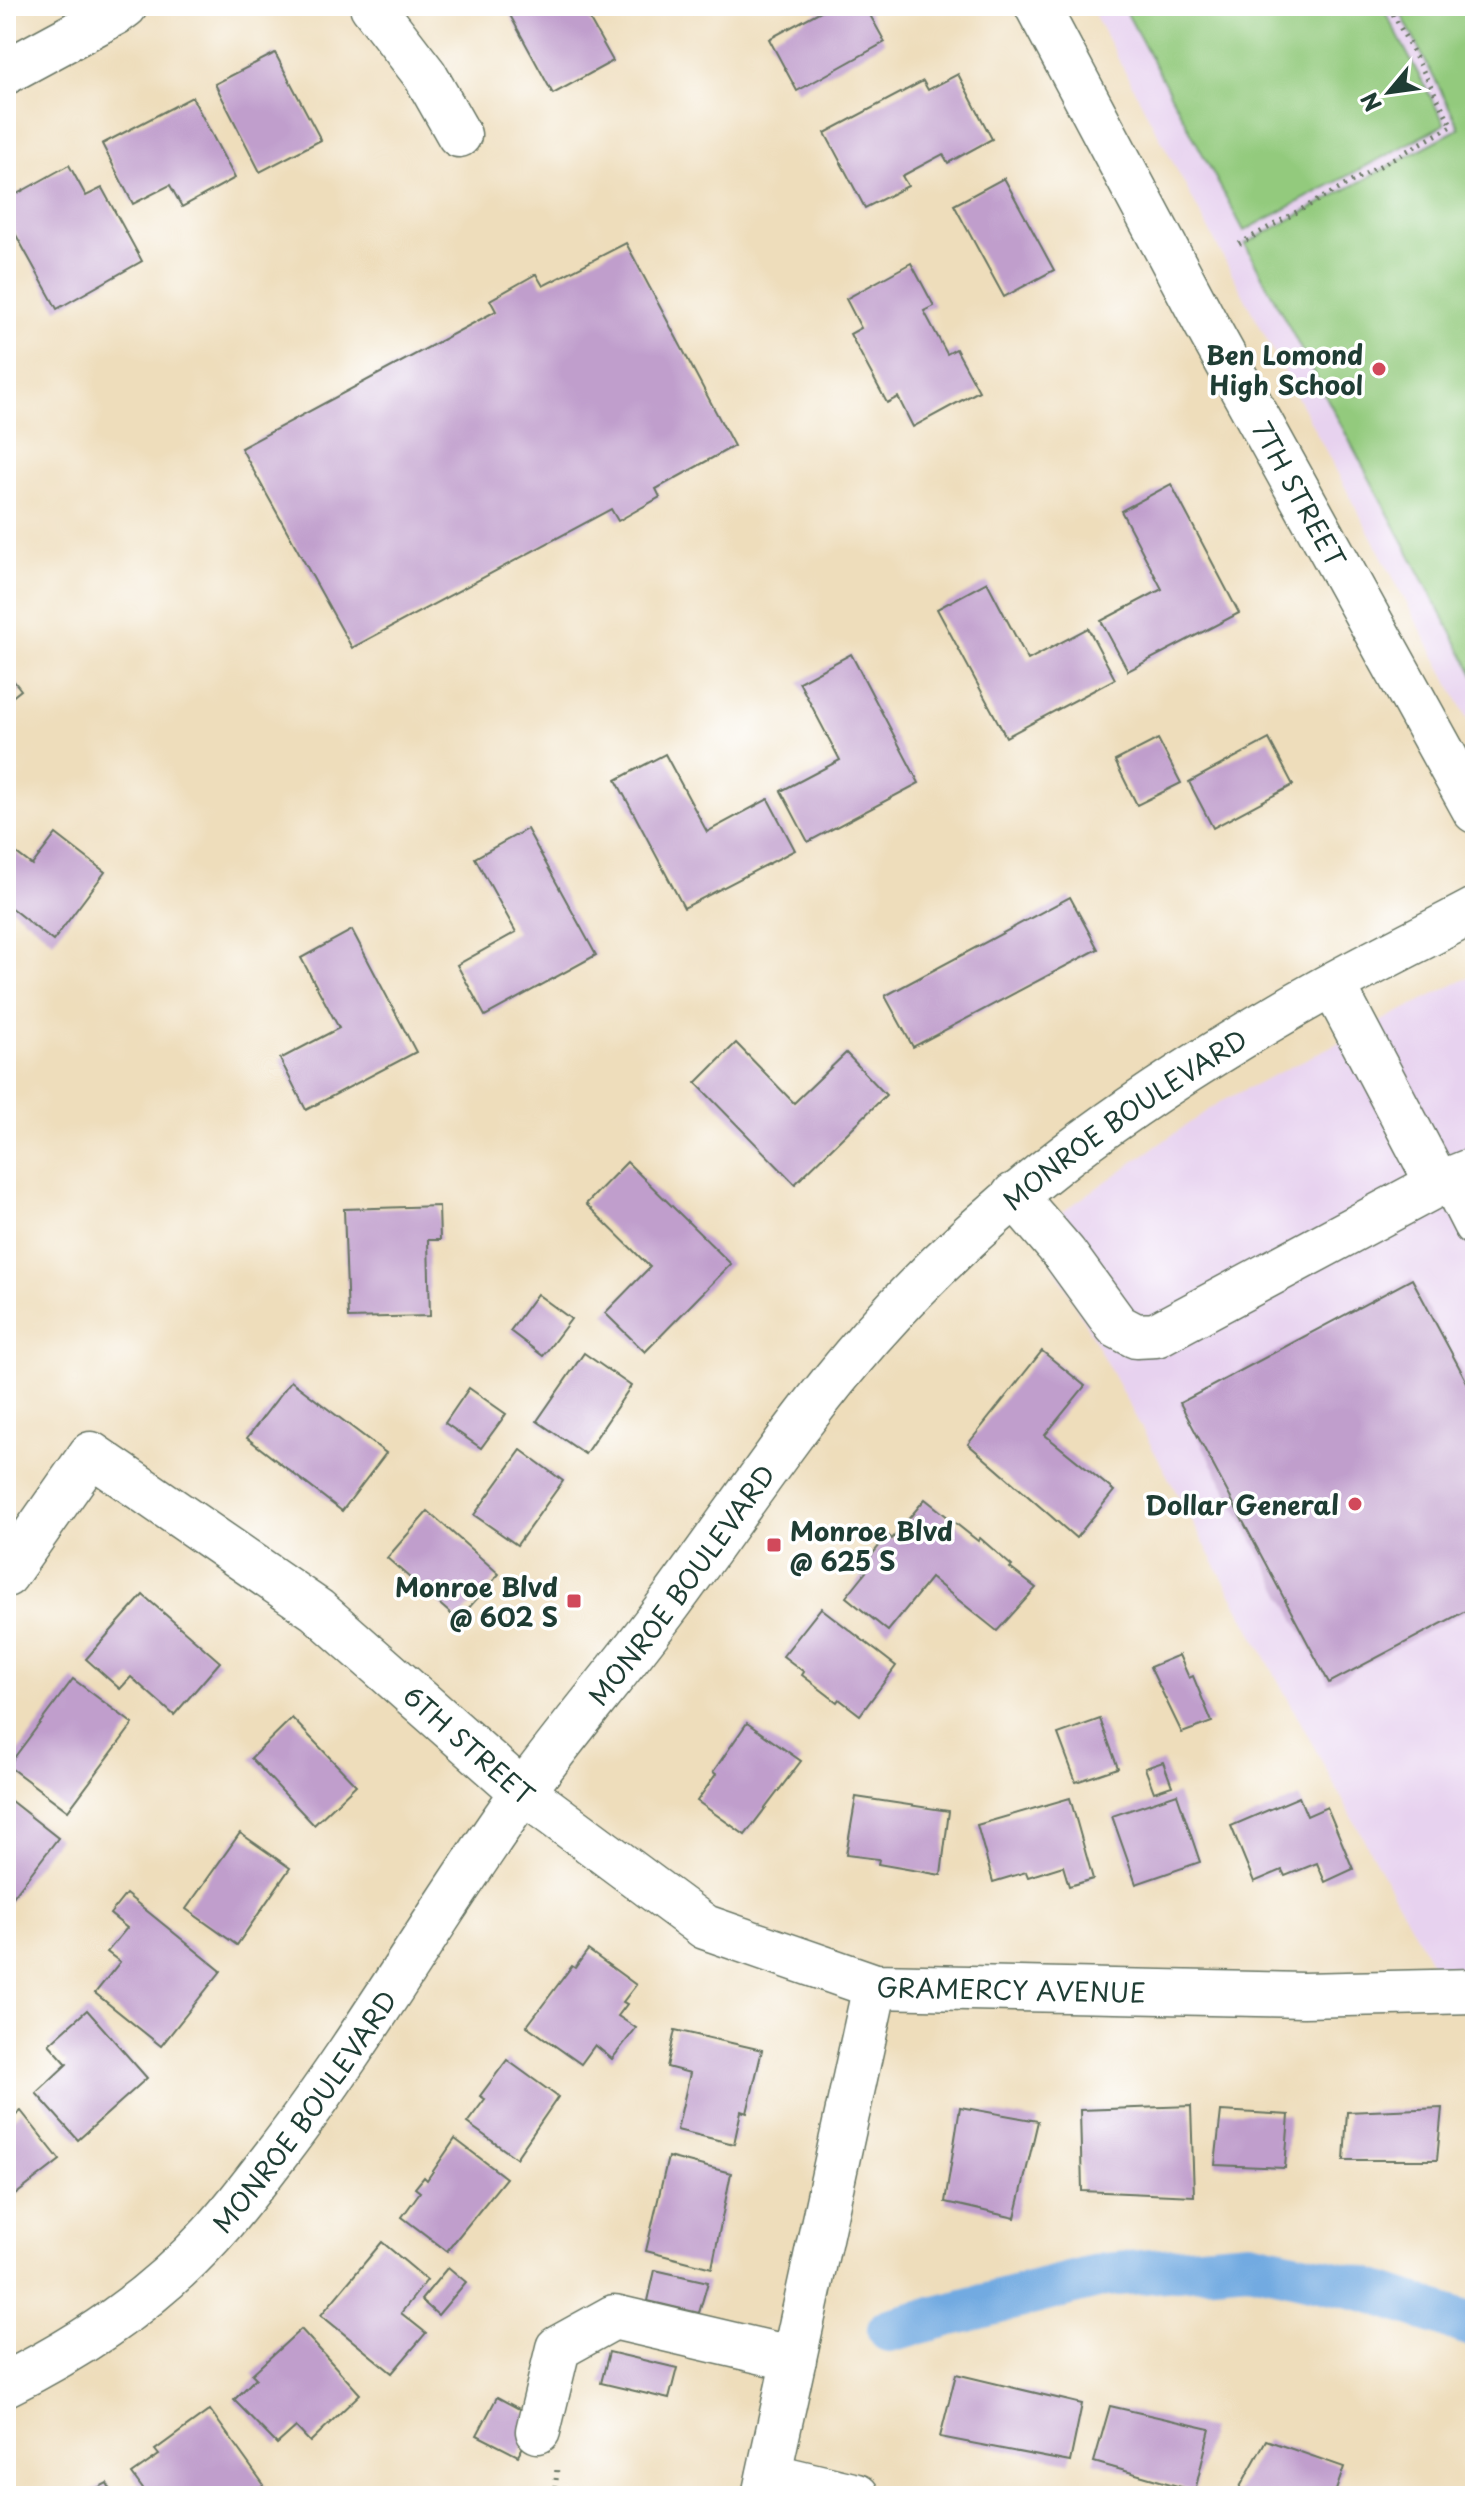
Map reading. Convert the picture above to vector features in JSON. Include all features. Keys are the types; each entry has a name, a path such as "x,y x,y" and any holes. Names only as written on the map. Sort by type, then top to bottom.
{"street":[{"path":"6,72 125,6"},
{"path":"372,6 425,75 459,135"},
{"name":"7TH STREET","path":"1037,6 1205,322 1475,811"},
{"name":"MONROE BOULEVARD","path":"6,2384 40,2367 109,2323 168,2276 211,2236 309,2111 523,1792 665,1609 812,1406 927,1274 1046,1169 1150,1094 1290,1008 1475,910"},
{"path":"1333,985 1455,1177 1475,1224"},
{"path":"1014,1195 1064,1253 1117,1326 1136,1336 1156,1335 1455,1177"},
{"name":"6TH STREET","path":"6,1575 91,1454 317,1610 523,1792 705,1927 875,1986"},
{"name":"GRAMERCY AVENUE","path":"766,2485 875,1986 1303,1995 1475,1991"},
{"path":"538,2431 558,2348 614,2317 794,2359"},
{"path":"766,2485 857,2496"}],"path":[{"path":"1239,244 1452,126 1389,6"}],"shaded area":[{"name":"Ben Lomond High School","path":"1090,6 1475,6 1475,732"},
{"path":"1475,974 1475,1970 1439,1978 1035,1231 1218,1103"}],"green space":[{"path":"1123,6 1382,6 1445,124 1244,231"},
{"path":"1397,6 1475,6 1475,677 1245,244 1460,128"}],"building":[{"path":"505,6 582,6 613,61 553,94"},
{"path":"830,6 865,6 885,42 797,91 769,39"},
{"path":"275,53 321,140 260,172 215,84"},
{"path":"958,74 992,139 948,163 943,154 902,176 908,186 865,208 825,133 923,81 928,90"},
{"path":"192,97 235,178 182,207 170,185 133,204 102,144"},
{"path":"69,165 86,196 102,188 142,261 57,309 6,217 6,200"},
{"path":"1004,178 1054,270 1004,297 954,205"},
{"path":"626,243 734,446 656,489 660,497 618,521 611,509 352,648 241,448 496,311 490,300 536,274 543,286"},
{"path":"911,263 934,306 924,311 947,354 956,349 979,391 913,427 898,397 887,403 850,334 861,328 846,299"},
{"path":"1171,484 1239,613 1128,671 1101,621 1162,589 1121,511"},
{"path":"987,582 1028,660 1088,628 1115,679 1006,737 937,609"},
{"path":"851,654 919,783 808,842 781,791 840,760 799,682"},
{"path":"6,671 21,690 6,702"},
{"path":"1158,739 1181,783 1137,805 1115,761"},
{"path":"1269,739 1293,785 1213,828 1189,782"},
{"path":"665,754 707,832 768,799 795,850 684,908 616,780"},
{"path":"527,829 596,955 485,1016 457,965 516,932 475,858"},
{"path":"56,834 105,872 53,941 6,904 6,863 15,852 32,865"},
{"path":"1070,897 1098,949 913,1047 885,996"},
{"path":"352,930 416,1052 306,1110 280,1059 339,1028 301,958"},
{"path":"736,1043 794,1103 846,1053 886,1095 795,1184 696,1083"},
{"path":"627,1162 731,1264 645,1352 605,1313 650,1267 586,1204"},
{"path":"439,1206 440,1240 428,1240 430,1316 348,1318 344,1209"},
{"name":"Dollar General","path":"1412,1279 1475,1397 1475,1606 1329,1683 1180,1403"},
{"path":"537,1294 571,1319 543,1356 510,1331"},
{"path":"1042,1351 1085,1386 1045,1435 1114,1491 1076,1538 968,1444"},
{"path":"584,1353 631,1386 585,1454 537,1421"},
{"path":"291,1381 386,1453 342,1511 247,1438"},
{"path":"469,1388 506,1414 481,1448 445,1423"},
{"path":"521,1450 563,1481 517,1545 474,1515"},
{"path":"925,1499 978,1541 980,1538 1036,1588 997,1631 931,1578 888,1631 846,1597 866,1572 861,1568 888,1535 892,1539"},
{"path":"428,1511 499,1574 458,1620 387,1558"},
{"path":"143,1595 220,1662 174,1715 131,1677 120,1689 86,1659"},
{"path":"821,1608 896,1666 860,1715 839,1699 837,1702 783,1656"},
{"path":"1179,1655 1189,1678 1193,1676 1212,1722 1182,1733 1150,1667"},
{"path":"73,1679 133,1724 68,1811 8,1766"},
{"path":"292,1718 356,1785 314,1825 251,1758"},
{"path":"1100,1719 1118,1768 1076,1782 1058,1734"},
{"path":"747,1723 801,1761 745,1835 697,1801"},
{"path":"1163,1762 1172,1786 1154,1792 1145,1768"},
{"path":"1177,1794 1200,1862 1136,1884 1112,1816"},
{"path":"6,1797 58,1838 6,1906"},
{"path":"856,1797 949,1811 941,1875 878,1864 879,1859 846,1855"},
{"path":"1299,1797 1307,1816 1327,1807 1353,1869 1325,1882 1317,1863 1285,1876 1282,1870 1254,1882 1231,1826"},
{"path":"1070,1798 1093,1879 1069,1886 1063,1866 1028,1877 1026,1872 993,1882 977,1825"},
{"path":"240,1833 290,1868 237,1945 186,1909"},
{"path":"126,1894 221,1971 161,2046 95,1993 120,1962 107,1952 127,1928 110,1914"},
{"path":"588,1950 636,1985 623,2002 627,2004 618,2016 636,2028 612,2059 595,2045 581,2064 527,2026 572,1966 575,1968"},
{"path":"87,2010 147,2078 78,2140 36,2093 67,2064 49,2044"},
{"path":"675,2030 762,2050 747,2113 741,2111 734,2144 677,2130 690,2073 667,2067"},
{"path":"507,2060 558,2097 516,2158 467,2123 485,2099 480,2096"},
{"path":"1191,2106 1194,2196 1082,2191 1080,2110"},
{"path":"960,2107 1038,2121 1015,2218 945,2202"},
{"path":"1442,2108 1437,2160 1344,2160 1347,2112"},
{"path":"21,2111 60,2160 6,2202 6,2124"},
{"path":"1221,2111 1289,2115 1285,2168 1215,2165"},
{"path":"455,2139 506,2178 447,2251 402,2217 420,2192 415,2188 424,2177 427,2180"},
{"path":"668,2157 731,2173 712,2268 646,2251"},
{"path":"382,2242 427,2280 401,2313 426,2333 392,2373 321,2315"},
{"path":"448,2267 466,2282 438,2315 421,2300"},
{"path":"655,2270 708,2282 699,2313 648,2301"},
{"path":"301,2329 360,2394 310,2442 296,2427 277,2444 234,2400 256,2378 252,2374"},
{"path":"609,2352 677,2368 669,2399 601,2383"},
{"path":"956,2374 1082,2404 1070,2462 940,2437"},
{"path":"497,2397 538,2419 518,2456 477,2435"},
{"path":"1110,2406 1210,2429 1195,2491 1094,2462"},
{"path":"210,2410 264,2485 249,2496 148,2496 132,2474 159,2455 155,2450"},
{"path":"1266,2440 1344,2467 1334,2496 1235,2496"},
{"path":"107,2483 114,2496 82,2496"}],"waterway":[{"path":"889,2330 1105,2275 1249,2263 1368,2290 1475,2326"}],"place":[{"name":"Ben Lomond High School","path":"1379,369"},
{"name":"Dollar General","path":"1355,1504"},
{"name":"Monroe Blvd @ 625 S","path":"774,1545"},
{"name":"Monroe Blvd @ 602 S","path":"574,1601"}]}
